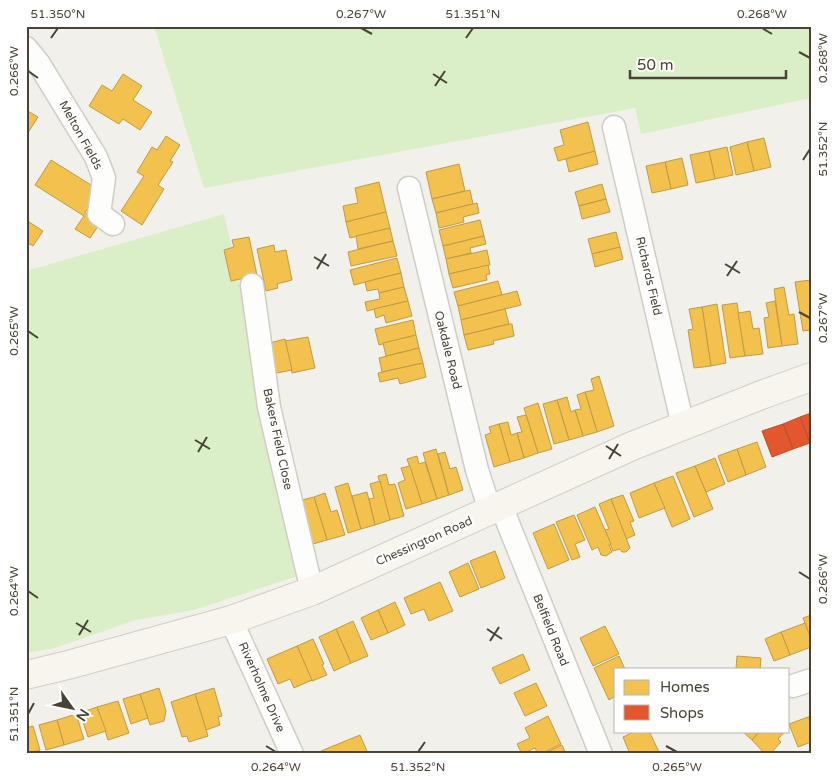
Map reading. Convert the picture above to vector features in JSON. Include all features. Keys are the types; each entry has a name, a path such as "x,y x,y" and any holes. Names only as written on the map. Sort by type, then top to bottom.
{"main road":[{"name":"Chessington Road","path":"26,675 231,620 312,591 632,446 811,377"}],"street":[{"name":"Melton Fields","path":"26,48 44,72 96,157 104,178 99,214 113,224"},
{"name":"Richards Field","path":"614,127 683,426"},
{"name":"Oakdale Road","path":"409,188 477,470 496,508"},
{"name":"Bakers Field Close","path":"252,285 269,407 312,591"},
{"name":"Belfield Road","path":"496,508 601,754"},
{"name":"Riverholme Drive","path":"231,620 292,754"}],"green space":[{"path":"154,26 811,26 811,98 641,134 635,108 204,188"},
{"path":"224,214 307,573 194,610 136,620 55,648 26,653 26,271"}],"building: Homes":[{"path":"123,74 142,86 133,100 152,112 140,130 123,119 119,124 89,106 102,85 112,91"},
{"path":"26,110 38,117 26,136"},
{"path":"588,122 595,151 558,161 554,148 564,145 560,130"},
{"path":"166,136 180,145 170,161 173,162 158,185 164,189 142,225 121,211 144,176 137,172 152,147 157,150"},
{"path":"764,138 771,167 754,171 747,142"},
{"path":"747,142 754,171 736,175 730,147"},
{"path":"727,147 733,175 715,179 709,151"},
{"path":"595,151 598,164 569,172 566,159"},
{"path":"709,151 715,179 696,183 690,155"},
{"path":"682,158 688,185 671,189 665,162"},
{"path":"51,160 99,190 85,213 101,222 90,238 75,229 84,216 35,185"},
{"path":"665,162 671,189 652,193 646,166"},
{"path":"459,164 465,191 432,199 426,172"},
{"path":"379,182 386,212 346,222 343,206 358,203 355,188"},
{"path":"602,184 606,199 579,206 575,192"},
{"path":"470,190 473,204 436,213 432,199"},
{"path":"606,199 610,212 582,219 579,206"},
{"path":"477,203 479,213 463,217 464,222 439,228 436,213"},
{"path":"386,212 390,228 350,238 346,222"},
{"path":"26,220 43,231 33,246 26,242"},
{"path":"480,220 484,236 443,246 439,230"},
{"path":"390,228 393,241 358,249 356,236"},
{"path":"616,232 620,247 592,254 588,239"},
{"path":"484,236 486,244 470,248 471,253 446,259 443,246"},
{"path":"249,237 258,280 245,278 231,281 224,250 234,247 232,240"},
{"path":"393,241 397,256 351,266 348,252"},
{"path":"274,245 275,252 286,250 292,280 277,284 278,288 266,291 257,249"},
{"path":"620,247 623,259 595,267 592,254"},
{"path":"487,250 490,265 449,274 446,259"},
{"path":"397,258 401,273 354,285 350,270"},
{"path":"488,265 490,274 486,275 487,280 453,288 449,274"},
{"path":"401,273 404,287 379,293 378,289 367,291 365,282"},
{"path":"811,280 811,330 803,331 795,282"},
{"path":"498,281 502,295 458,306 454,292"},
{"path":"404,287 408,301 367,311 365,302 380,299 379,293"},
{"path":"784,287 789,315 794,314 798,344 782,346 774,289"},
{"path":"517,291 521,305 461,320 458,306"},
{"path":"408,301 412,316 386,323 384,315 376,318 374,309"},
{"path":"775,301 782,346 768,348 764,318 769,317 766,303"},
{"path":"737,303 745,356 730,358 722,305"},
{"path":"717,304 726,363 711,366 702,307"},
{"path":"702,307 711,366 694,368 688,330 693,329 689,309"},
{"path":"505,309 509,324 464,335 461,320"},
{"path":"750,311 753,329 759,328 763,354 745,356 738,313"},
{"path":"413,320 416,335 379,345 375,329"},
{"path":"512,324 514,336 493,341 494,344 468,350 464,335"},
{"path":"416,335 419,348 386,356 383,343"},
{"path":"308,337 315,368 292,373 285,341"},
{"path":"285,339 292,370 272,374 266,344"},
{"path":"419,348 423,363 382,372 379,358"},
{"path":"423,363 426,377 400,384 398,378 380,382 378,373"},
{"path":"599,376 614,426 597,432 585,392 594,390 591,379"},
{"path":"585,392 597,432 583,436 575,410 581,409 577,395"},
{"path":"567,397 571,412 575,410 583,436 569,440 557,400"},
{"path":"557,400 569,440 554,444 543,404"},
{"path":"538,403 552,449 538,453 524,408"},
{"path":"526,415 538,453 524,458 517,433 522,432 517,417"},
{"path":"508,422 511,435 517,433 524,458 510,462 499,424"},
{"path":"499,424 510,462 494,467 485,435 491,433 489,427"},
{"path":"757,442 766,467 746,475 737,449"},
{"path":"436,449 449,495 437,499 423,453"},
{"path":"737,449 746,475 728,482 718,456"},
{"path":"445,452 450,469 456,467 463,490 449,495 438,454"},
{"path":"417,456 419,464 425,462 437,499 422,504 407,459"},
{"path":"715,458 725,484 706,492 695,466"},
{"path":"410,466 422,504 406,509 398,483 405,480 401,468"},
{"path":"695,466 713,509 694,517 676,473"},
{"path":"386,474 389,485 395,484 404,516 390,520 378,476"},
{"path":"673,476 690,519 672,527 654,483"},
{"path":"380,481 390,520 375,525 369,499 374,498 370,484"},
{"path":"348,483 361,529 348,533 335,487"},
{"path":"654,483 665,508 639,518 630,493"},
{"path":"367,492 375,525 361,529 352,496"},
{"path":"325,493 331,512 337,510 345,535 327,540 314,497"},
{"path":"623,495 634,521 630,522 635,535 626,539 611,499"},
{"path":"314,497 327,540 309,545 302,521 307,519 302,500"},
{"path":"611,499 630,548 626,552 622,552 620,549 613,551 605,530 609,529 599,504"},
{"path":"595,507 611,544 609,545 612,552 606,556 601,555 598,547 592,550 577,515"},
{"path":"574,515 585,540 575,544 580,557 572,560 556,522"},
{"path":"554,524 569,560 548,569 533,533"},
{"path":"495,551 505,578 481,588 470,561"},
{"path":"468,563 479,589 460,597 449,572"},
{"path":"440,582 453,611 429,621 424,609 411,614 404,598"},
{"path":"395,602 405,625 388,633 378,610"},
{"path":"378,610 388,633 371,640 361,618"},
{"path":"811,615 811,639 803,618"},
{"path":"353,621 368,656 351,663 336,629"},
{"path":"805,623 811,639 811,647 790,655 781,632"},
{"path":"605,626 619,654 593,666 580,638"},
{"path":"336,629 351,663 334,671 319,637"},
{"path":"781,632 790,655 774,661 765,639"},
{"path":"313,639 327,675 312,681 297,646"},
{"path":"297,646 312,680 294,688 290,679 278,684 267,659"},
{"path":"523,654 530,670 500,684 492,668"},
{"path":"619,656 625,668 614,668 614,697 609,700 594,668"},
{"path":"737,656 761,658 760,668 736,668"},
{"path":"536,683 547,706 525,716 514,693"},
{"path":"159,688 166,711 164,721 150,725 140,694"},
{"path":"214,688 222,716 218,717 220,725 206,730 195,694"},
{"path":"140,694 148,718 131,724 123,699"},
{"path":"195,694 208,736 189,742 187,736 182,737 171,702"},
{"path":"118,701 129,733 108,740 97,707"},
{"path":"97,707 106,731 88,737 80,713"},
{"path":"76,714 84,739 64,745 57,720"},
{"path":"548,716 561,744 541,754 538,754 535,748 522,754 517,744 530,738 525,728"},
{"path":"811,716 811,742 798,747 790,724"},
{"path":"57,720 64,745 46,750 39,725"},
{"path":"33,726 40,750 26,754 26,728"},
{"path":"634,732 649,732 660,754 630,754 623,737"},
{"path":"743,732 759,732 752,740"},
{"path":"759,732 784,732 778,739 781,742 770,754 765,754 752,740"},
{"path":"360,735 367,751 360,754 322,754 321,751"},
{"path":"562,745 566,754 543,754"}],"building: Shops":[{"path":"811,413 811,443 810,443 800,417"},
{"path":"800,417 810,443 793,449 783,424"},
{"path":"783,424 793,449 772,457 762,431"}]}
